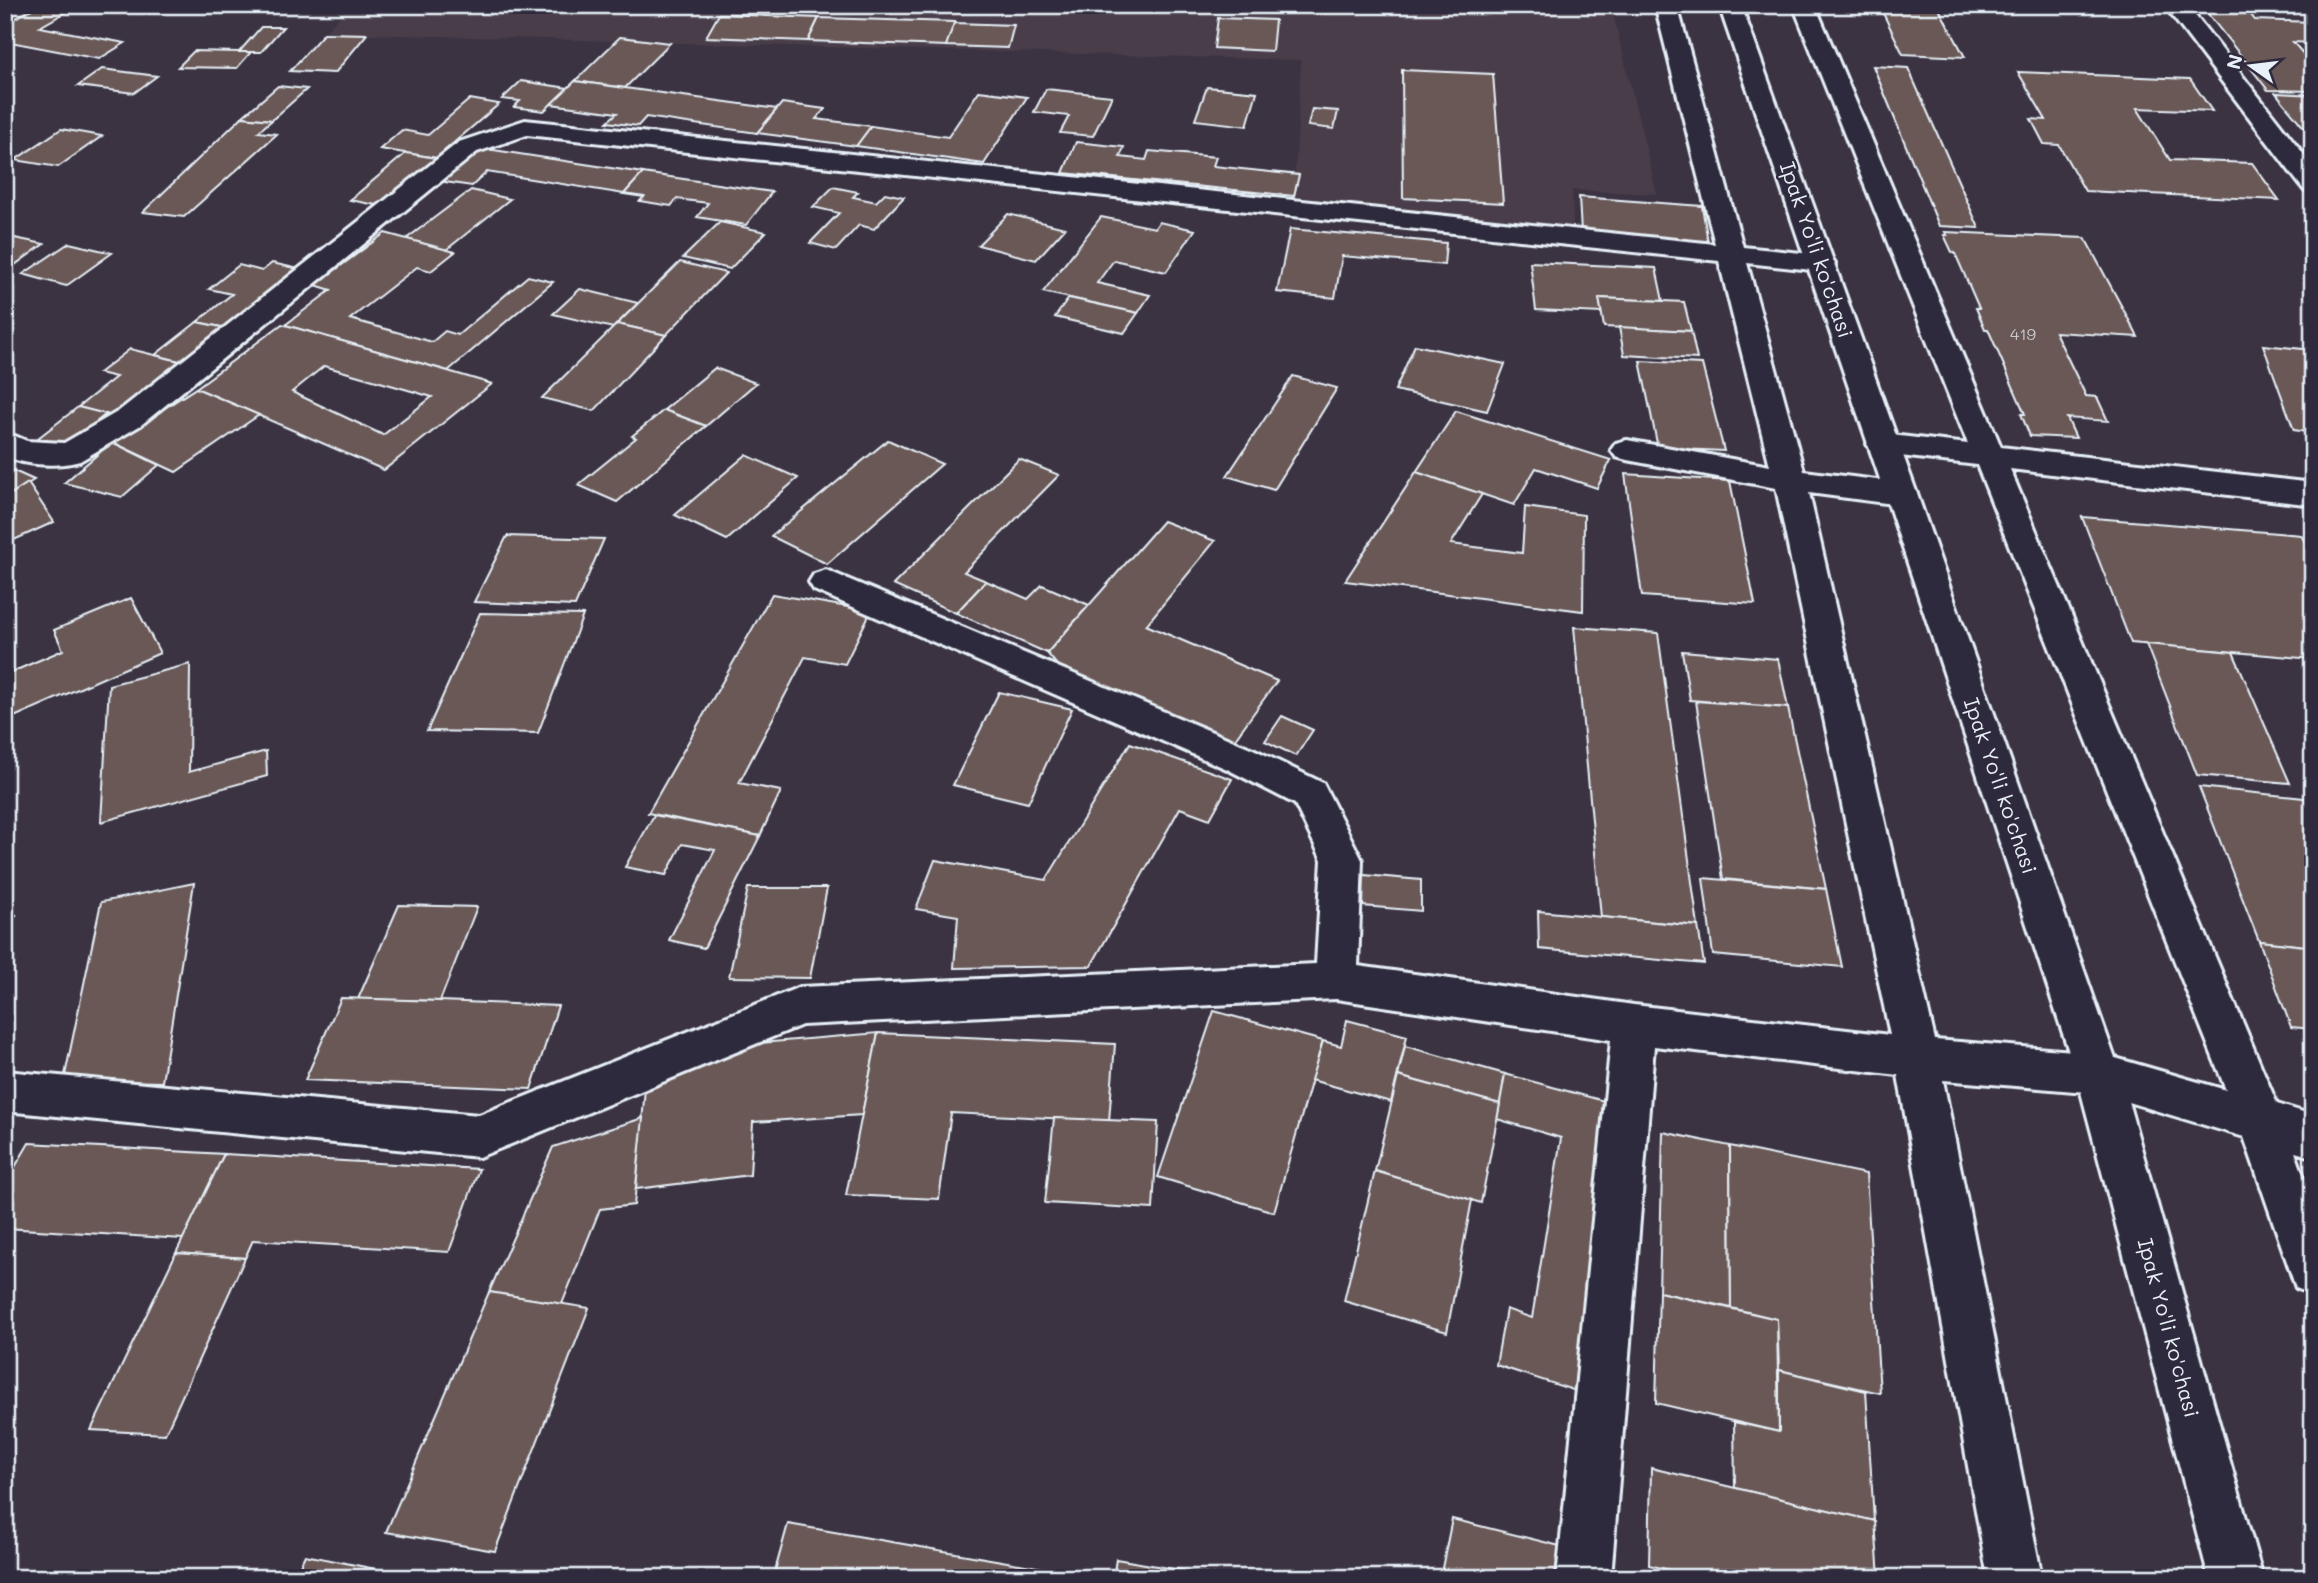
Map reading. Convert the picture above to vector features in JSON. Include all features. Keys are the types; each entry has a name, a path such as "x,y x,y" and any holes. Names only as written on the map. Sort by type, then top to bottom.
{"street":[{"path":"1666,5 1790,480 1917,1058 2015,1578"},
{"name":"Ipak Yo'li ko'chasi","path":"1730,5 1901,494 2098,1073 2236,1578"},
{"path":"1804,5 2261,1121 2313,1271"},
{"path":"2175,5 2313,184"},
{"path":"5,442 20,451 69,454 130,418 468,147 525,127 1821,263"},
{"path":"1883,444 2313,494"},
{"path":"1627,450 1790,480 1901,494"},
{"path":"826,582 1240,759 1309,794 1342,860 1336,981"},
{"path":"5,1091 479,1136 800,1006 1336,981 1634,1024 1917,1058 2098,1073 2313,1136"},
{"path":"1584,1578 1634,1024"}],"shaded area":[{"path":"328,5 1611,5 1657,194 1572,190 1573,229 1294,196 1301,60 324,33 345,11 323,9"}],"building":[{"path":"39,5 78,5 40,27 125,43 99,59 5,41 5,24"},
{"path":"1879,5 1937,5 1965,57 1903,54"},
{"path":"2201,5 2243,5 2255,20 2313,22 2313,43 2293,42 2313,65 2313,91 2268,90"},
{"path":"719,14 819,18 808,41 706,37"},
{"path":"819,18 955,22 947,46 808,41"},
{"path":"1218,18 1275,20 1272,51 1214,48"},
{"path":"954,23 1014,25 1008,48 946,46"},
{"path":"261,27 283,27 261,52 239,52"},
{"path":"324,33 367,34 335,73 290,71"},
{"path":"620,37 670,43 625,88 575,81"},
{"path":"194,51 251,52 237,68 178,67"},
{"path":"1873,66 1908,68 1979,228 1939,226"},
{"path":"102,69 157,76 134,93 78,86"},
{"path":"1402,70 1493,74 1503,203 1403,198"},
{"path":"2018,72 2190,79 2212,111 2137,108 2170,160 2252,163 2279,200 2085,191 2059,145 2044,144 2031,119 2046,120"},
{"path":"521,81 568,88 544,111 514,107 520,101 502,99"},
{"path":"575,81 777,109 757,133 646,117 638,126 607,122 617,113 551,104"},
{"path":"278,86 307,89 272,120 242,117"},
{"path":"1207,87 1257,92 1247,126 1195,120"},
{"path":"1046,89 1112,96 1093,136 1060,133 1069,116 1034,112"},
{"path":"979,91 1027,97 984,164 856,146 871,126 948,137"},
{"path":"2276,93 2313,95 2313,139"},
{"path":"470,99 499,104 436,158 380,149 402,130 428,135"},
{"path":"782,103 825,109 816,119 871,126 856,146 757,133"},
{"path":"1312,109 1338,111 1334,129 1308,126"},
{"path":"242,117 272,120 258,132 277,134 184,217 143,212"},
{"path":"61,129 102,136 58,167 15,160"},
{"path":"1076,142 1124,147 1120,157 1146,160 1149,151 1216,157 1213,166 1299,175 1294,196 1063,173"},
{"path":"474,147 643,173 624,194 487,172 472,186 438,181"},
{"path":"406,153 436,158 381,206 350,200"},
{"path":"643,173 772,192 746,225 697,217 708,203 677,199 671,206 640,201 644,197 624,194"},
{"path":"833,187 858,192 853,197 876,202 885,193 904,197 874,229 859,225 836,250 810,243 839,213 813,207"},
{"path":"471,190 510,199 446,250 406,239"},
{"path":"1579,197 1702,206 1708,242 1581,232"},
{"path":"1008,214 1065,228 1036,260 978,245"},
{"path":"1101,217 1155,228 1159,222 1195,230 1166,272 1114,260 1097,283 1150,295 1138,313 1043,292"},
{"path":"720,222 766,232 730,269 683,258"},
{"path":"1290,229 1446,243 1444,265 1342,256 1335,298 1277,292"},
{"path":"1945,232 2085,238 2138,337 2055,332 2086,396 2097,397 2108,421 2067,418 2076,438 2030,436 2021,414 2025,414 1988,329 1985,329 1976,308 1979,308 1955,253 1944,235 1947,235"},
{"path":"385,233 455,252 431,271 417,267 350,319 432,342 445,331 458,335 528,276 553,282 448,371 285,325 331,290 315,285"},
{"path":"5,236 44,244 5,272"},
{"path":"69,243 112,253 66,286 23,274"},
{"path":"680,262 726,273 666,335 617,324"},
{"path":"1530,262 1656,268 1663,301 1599,298 1602,313 1536,310"},
{"path":"272,263 299,269 226,328 197,322 232,294 209,289 239,265 262,271"},
{"path":"580,289 638,303 613,328 553,314"},
{"path":"1069,298 1138,313 1124,333 1055,317"},
{"path":"1599,298 1684,302 1691,331 1604,327"},
{"path":"197,322 226,328 183,362 155,355"},
{"path":"282,324 492,384 384,470 196,388","holes":["324,366 432,397 383,435 292,392"]},
{"path":"617,324 666,335 594,411 542,398"},
{"path":"1619,327 1691,331 1697,359 1624,355"},
{"path":"1415,345 1505,364 1487,411 1395,390"},
{"path":"2263,345 2313,350 2313,433 2294,430"},
{"path":"130,349 183,362 115,417 78,407 116,377 99,373"},
{"path":"1640,361 1702,364 1724,451 1658,448"},
{"path":"715,368 756,383 706,426 664,410"},
{"path":"1293,376 1337,388 1274,490 1227,476"},
{"path":"196,388 259,415 176,472 112,442"},
{"path":"78,407 106,414 67,446 38,438"},
{"path":"664,410 706,426 617,502 578,485 636,438 632,436"},
{"path":"1456,411 1611,460 1597,488 1536,468 1514,505 1416,472"},
{"path":"888,440 942,464 827,564 771,536"},
{"path":"112,442 159,465 122,497 64,483"},
{"path":"746,455 798,478 727,540 675,515"},
{"path":"1019,459 1059,475 964,572 986,581 956,613 893,585"},
{"path":"5,467 34,480 5,498"},
{"path":"1416,472 1482,494 1451,544 1522,553 1525,507 1584,515 1583,611 1345,581"},
{"path":"1625,474 1730,481 1755,604 1642,596"},
{"path":"28,483 54,522 5,544 5,498"},
{"path":"2082,517 2301,535 2313,557 2313,659 2131,643"},
{"path":"1163,521 1215,541 1146,625 1277,681 1229,747 1064,674 1047,653"},
{"path":"507,536 604,539 575,606 474,602"},
{"path":"986,581 1028,599 1042,585 1089,605 1047,653 956,613"},
{"path":"772,594 871,611 845,664 805,657 739,783 781,791 760,836 648,813"},
{"path":"131,598 160,653 5,721 5,675 63,650 54,630"},
{"path":"480,613 583,615 538,733 427,731"},
{"path":"1574,627 1658,633 1698,926 1601,917"},
{"path":"2146,644 2233,652 2290,783 2197,775"},
{"path":"1682,651 1778,659 1788,708 1690,700"},
{"path":"190,664 189,772 266,751 267,776 101,822 109,685"},
{"path":"999,692 1072,709 1028,803 953,785"},
{"path":"1696,701 1788,708 1826,889 1723,879"},
{"path":"1282,716 1313,730 1296,756 1265,741"},
{"path":"1130,743 1232,779 1210,819 1180,808 1091,966 954,968 958,916 916,909 935,860 1046,880"},
{"path":"2199,787 2313,799 2313,947 2259,941"},
{"path":"654,815 760,836 704,948 669,940 715,850 682,844 666,875 625,867"},
{"path":"1364,875 1421,880 1421,911 1363,906"},
{"path":"1703,878 1826,889 1842,967 1713,955"},
{"path":"194,883 162,1082 64,1080 101,902"},
{"path":"748,888 827,888 810,978 729,977"},
{"path":"399,905 477,907 440,1001 358,999"},
{"path":"1538,911 1698,926 1704,964 1539,949"},
{"path":"5,915 16,915 5,936"},
{"path":"2259,941 2313,947 2313,1029 2291,1027"},
{"path":"341,998 558,1006 531,1089 305,1080"},
{"path":"1214,1011 1323,1041 1274,1212 1158,1177"},
{"path":"1347,1020 1407,1036 1391,1102 1311,1080 1323,1041 1341,1046"},
{"path":"878,1033 862,1115 753,1122 750,1175 636,1189 646,1077 712,1047"},
{"path":"878,1033 1115,1044 1109,1121 951,1113 939,1199 846,1195"},
{"path":"1405,1046 1505,1074 1500,1104 1398,1076"},
{"path":"1505,1074 1615,1104 1576,1391 1496,1365 1506,1309 1532,1318 1561,1138 1497,1119"},
{"path":"1398,1076 1500,1104 1481,1203 1375,1171"},
{"path":"643,1118 634,1205 600,1209 562,1304 489,1292 553,1147"},
{"path":"1054,1118 1158,1122 1153,1209 1045,1203"},
{"path":"1663,1132 1730,1146 1731,1308 1659,1292"},
{"path":"29,1143 224,1154 183,1239 5,1228 5,1184"},
{"path":"1730,1146 1866,1174 1880,1393 1779,1370 1777,1319 1731,1308"},
{"path":"224,1154 479,1169 449,1252 253,1240 245,1258 176,1253"},
{"path":"1375,1171 1472,1200 1447,1332 1344,1301"},
{"path":"176,1253 245,1258 165,1434 91,1430"},
{"path":"489,1292 589,1308 495,1551 386,1532"},
{"path":"1659,1292 1777,1319 1779,1432 1656,1403"},
{"path":"1779,1370 1866,1391 1874,1521 1735,1488 1734,1422 1779,1432"},
{"path":"1651,1468 1875,1521 1879,1578 1702,1578 1649,1565"},
{"path":"1452,1519 1560,1546 1554,1578 1440,1578"},
{"path":"788,1524 1100,1578 773,1578"},
{"path":"305,1555 421,1578 294,1578"},
{"path":"1116,1559 1227,1578 1113,1578"}]}
